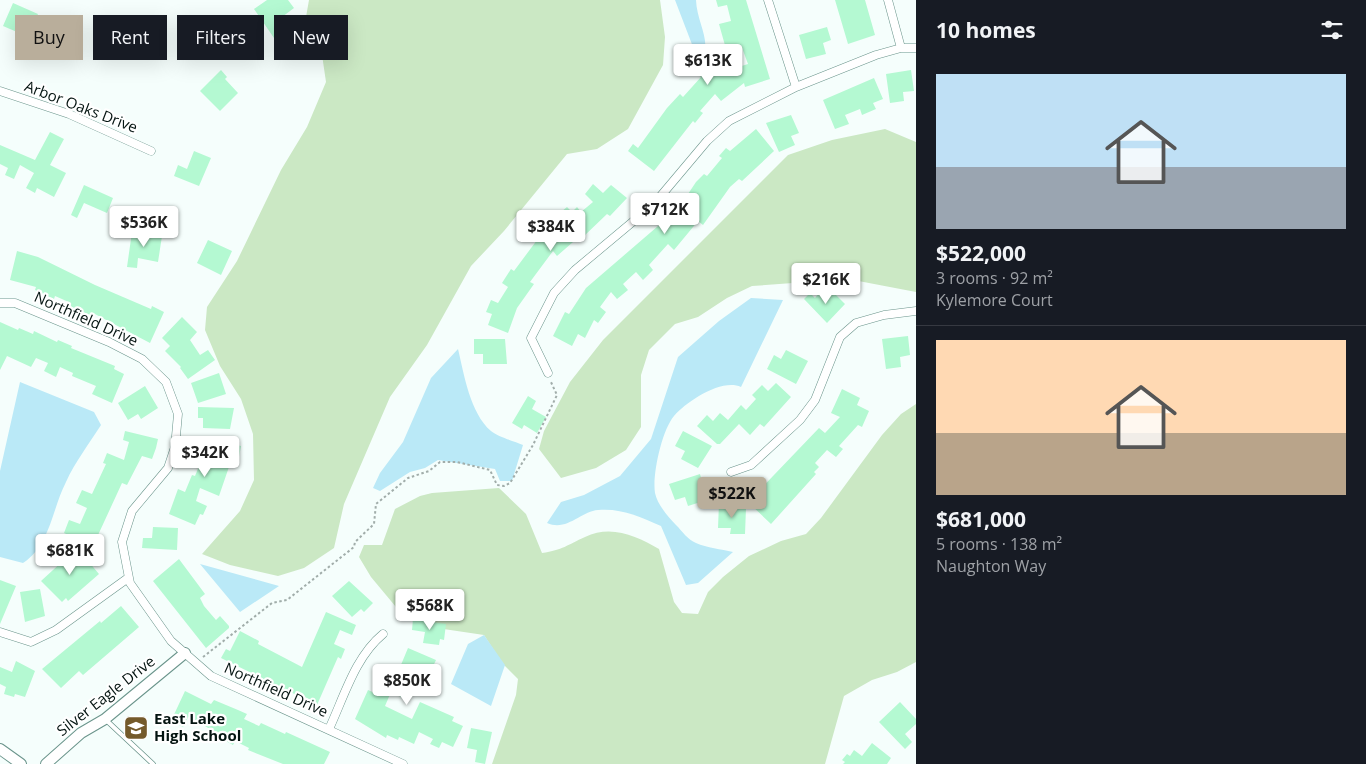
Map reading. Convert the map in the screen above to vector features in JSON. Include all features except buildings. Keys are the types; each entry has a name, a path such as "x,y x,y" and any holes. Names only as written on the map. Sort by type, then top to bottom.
{"street":[{"path":"768,0 796,87"},
{"path":"888,0 901,48"},
{"path":"548,373 531,338 554,293 575,270 654,204 707,141 729,121 796,87 876,55 901,48 916,48"},
{"name":"Arbor Oaks Drive","path":"0,91 69,114 151,151"},
{"name":"Northfield Drive","path":"0,303 15,302 109,342 142,359 166,382 178,414 175,447 168,468 132,510 122,542 130,583 171,640 212,676 403,764"},
{"path":"731,472 751,465 800,420 815,400 840,337 856,323 884,315 916,311"},
{"path":"0,632 31,642 56,630 128,578"},
{"path":"329,729 361,658 372,643 383,634"},
{"name":"Silver Eagle Drive","path":"46,764 81,734 105,719 185,653"},
{"path":"0,748 21,764"}],"lane":[{"path":"105,719 152,764"}],"path":[{"path":"196,662 272,603 287,600 354,547 355,542 374,524 376,504 408,478 429,471 440,462 457,462 490,470 497,485 504,486 510,483 533,445 557,394 548,373"}],"green space":[{"path":"309,0 660,0 665,37 663,65 628,129 597,149 567,154 504,231 471,266 427,345 390,397 344,504 334,548 304,568 278,576 230,565 202,554 240,511 254,480 253,434 241,399 220,366 205,330 207,307 237,261 281,170 307,127 326,82 323,60 348,60 348,15 306,15"},
{"path":"885,129 916,142 916,292 848,279 752,286 727,298 698,317 675,324 649,350 641,375 641,427 626,450 596,468 561,478 539,449 544,431 570,382 603,340 788,155 832,140"},
{"path":"916,404 916,662 897,672 872,680 844,696 825,764 492,764 516,695 518,679 502,663 484,635 430,627 406,619 371,577 359,557 364,545 382,545 395,509 420,496 432,493 499,488 526,514 542,553 560,549 595,533 604,532 624,533 659,549 674,602 682,613 698,614 708,592 749,556 781,541 806,534 821,518 882,435 901,414"}],"water":[{"path":"675,0 696,0 705,39 703,55 698,63 688,70 685,61 693,47"},
{"path":"751,298 783,300 741,387 733,385 724,386 705,392 687,404 674,416 662,442 654,485 658,502 667,515 693,542 733,552 698,583 686,585 661,526 646,519 615,510 598,510 561,525 547,523 561,502 584,495 620,476 651,439 678,357 719,321"},
{"path":"458,349 469,393 484,423 494,433 523,445 512,481 500,481 495,469 438,460 425,468 410,472 380,491 373,488 380,473 403,442 431,378"},
{"path":"20,382 94,412 101,425 78,460 61,493 45,537 32,556 23,563 0,557 0,471"},
{"path":"200,564 279,586 240,612"},
{"path":"484,635 505,665 491,706 451,684 468,644"}],"place":[{"name":"East Lake High School","path":"136,728"}]}
